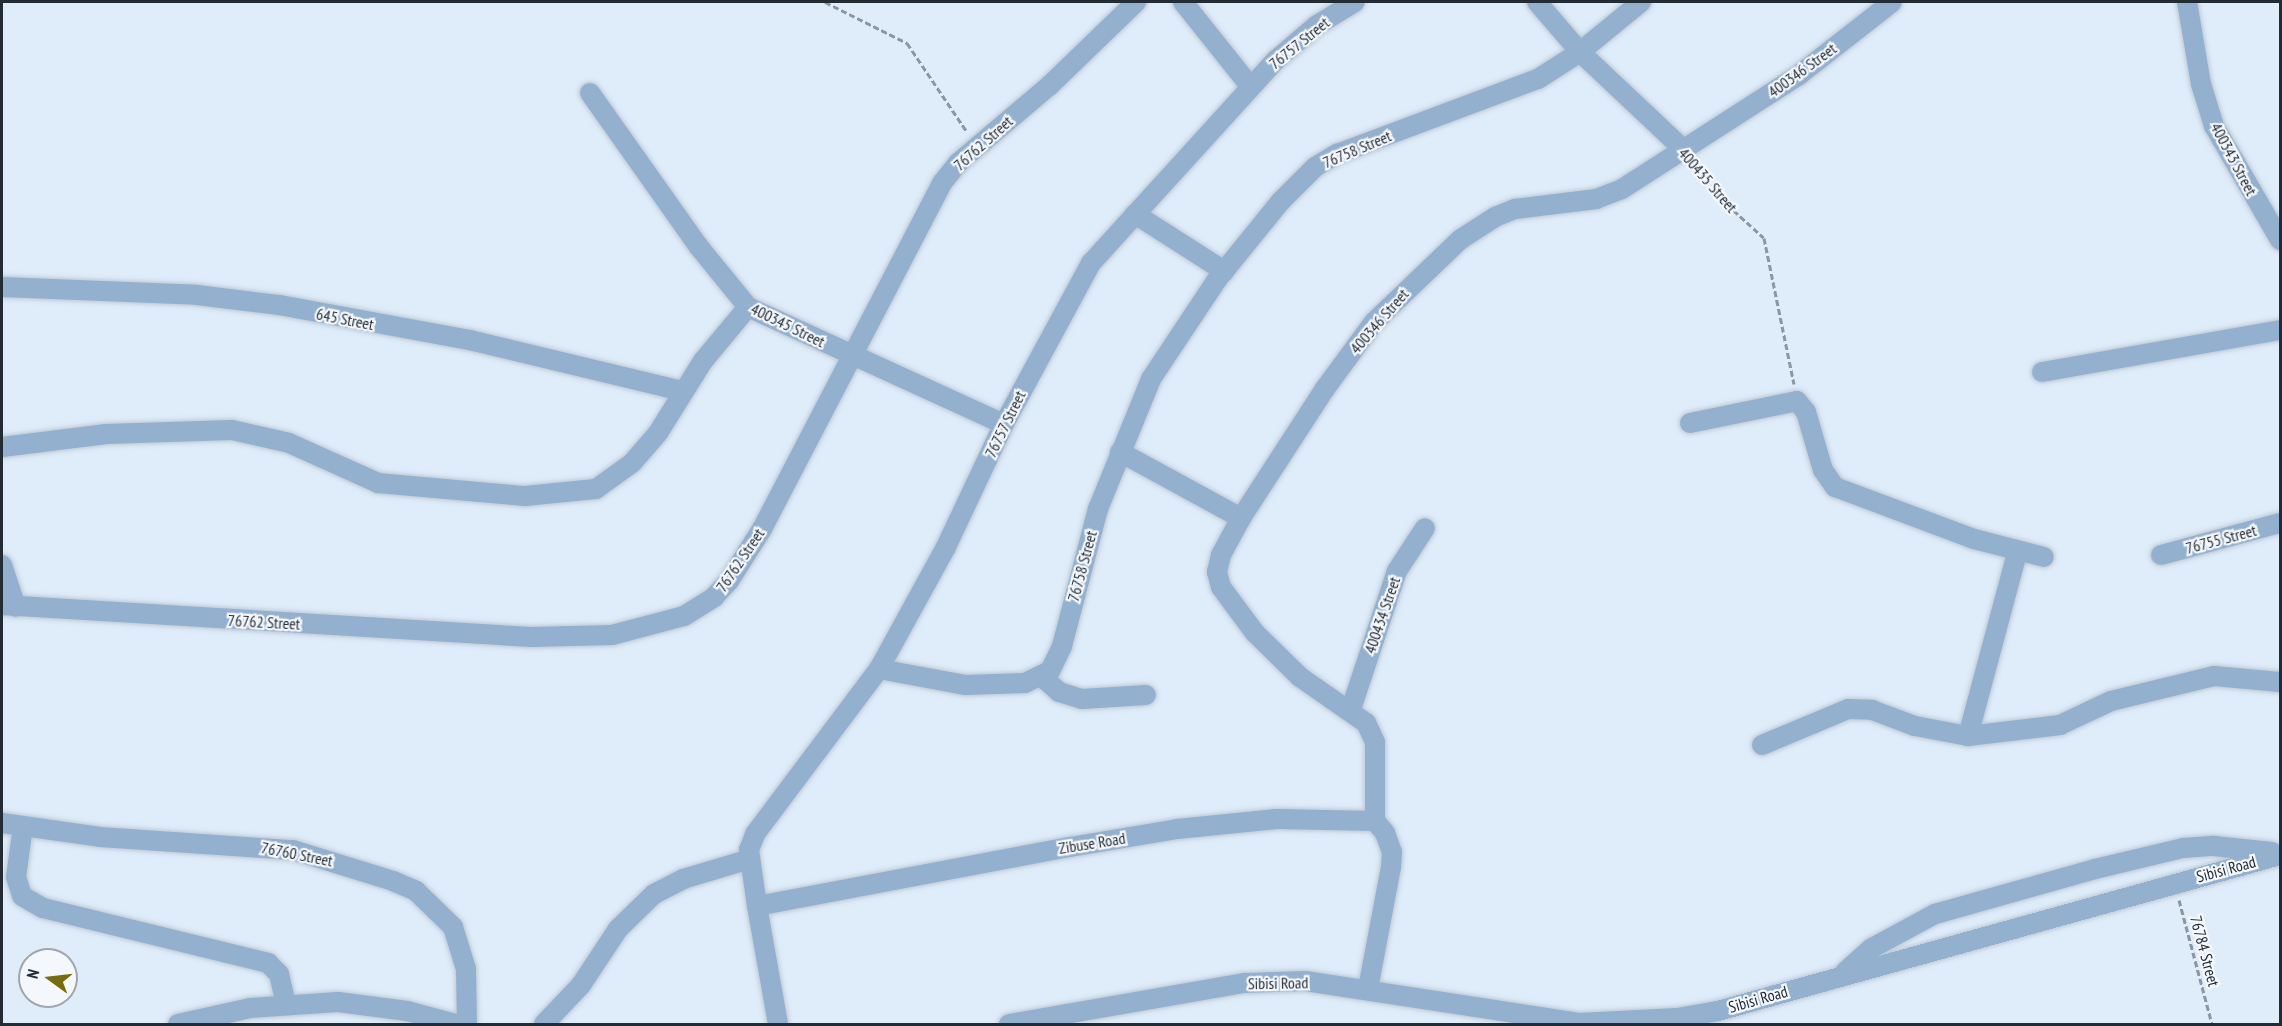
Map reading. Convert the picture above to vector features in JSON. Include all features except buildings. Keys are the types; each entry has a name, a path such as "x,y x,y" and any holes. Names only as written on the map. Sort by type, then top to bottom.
{"street":[{"name":"76762 Street","path":"9,606 581,638 645,629 692,612 714,597 729,580 762,529 854,356 926,208 942,183 977,146 1050,86 1136,2"},
{"path":"1183,2 1250,86"},
{"name":"76757 Street","path":"757,906 750,859 752,841 761,824 879,669 946,547 1004,424 1091,263 1250,86 1317,25 1355,2"},
{"name":"400435 Street","path":"1537,2 1580,52 1682,148"},
{"name":"76758 Street","path":"1042,677 1050,670 1062,646 1098,509 1151,379 1224,271 1281,201 1315,167 1337,154 1538,79 1580,52 1641,2"},
{"name":"400346 Street","path":"1375,821 1375,742 1366,723 1351,709 1300,676 1230,604 1217,572 1221,555 1241,518 1324,390 1374,322 1461,240 1495,217 1515,209 1596,200 1622,189 1682,148 1799,75 1892,2"},
{"name":"400343 Street","path":"2187,2 2201,84 2214,126 2280,240"},
{"name":"400345 Street","path":"590,93 699,247 748,307 1004,424"},
{"path":"1135,214 1224,271"},
{"name":"645 Street","path":"2,287 197,295 279,305 470,340 683,391"},
{"path":"2,447 106,434 232,430 289,443 378,483 525,496 572,494 596,489 632,463 658,433 683,391 748,307"},
{"path":"2042,372 2280,330"},
{"path":"1690,423 1797,401 1806,412 1818,455 1828,480 1844,493 2017,553 2044,557"},
{"path":"1120,452 1241,518"},
{"name":"76755 Street","path":"2161,555 2280,523"},
{"name":"400434 Street","path":"1351,709 1397,571 1425,528"},
{"path":"1968,736 1990,641 2017,553"},
{"path":"2,565 9,606"},
{"path":"879,669 965,685 1008,686 1042,677 1059,692 1082,699 1146,695"},
{"path":"1762,745 1848,709 1872,710 1915,726 1968,736 2060,725 2111,700 2214,676 2280,682"},
{"name":"Zibuse Road","path":"757,906 940,869 1177,829 1277,819 1375,821"},
{"path":"1368,989 1392,852 1385,832 1375,821"},
{"name":"76760 Street","path":"2,823 100,837 293,850 393,881 416,891 453,927 466,969 467,1024"},
{"path":"23,826 15,877 22,896 43,908 268,963 279,974 286,1004"},
{"path":"1841,976 1872,948 1926,919 2061,879 2182,848 2214,846 2280,854"},
{"name":"Sibisi Road","path":"1009,1024 1245,983 1305,981 1368,989 1523,1021 1589,1023 1677,1018 1718,1011 2280,854"},
{"path":"544,1024 581,985 618,929 654,894 683,879 750,859"},
{"path":"757,906 778,1024"},
{"path":"178,1024 286,1004 338,1002 375,1005 456,1024"}],"path":[{"path":"825,2 907,43 977,146"},
{"name":"400435 Street","path":"1682,148 1720,198 1764,238 1797,401"},
{"name":"76784 Street","path":"2175,884 2212,1024"}]}
